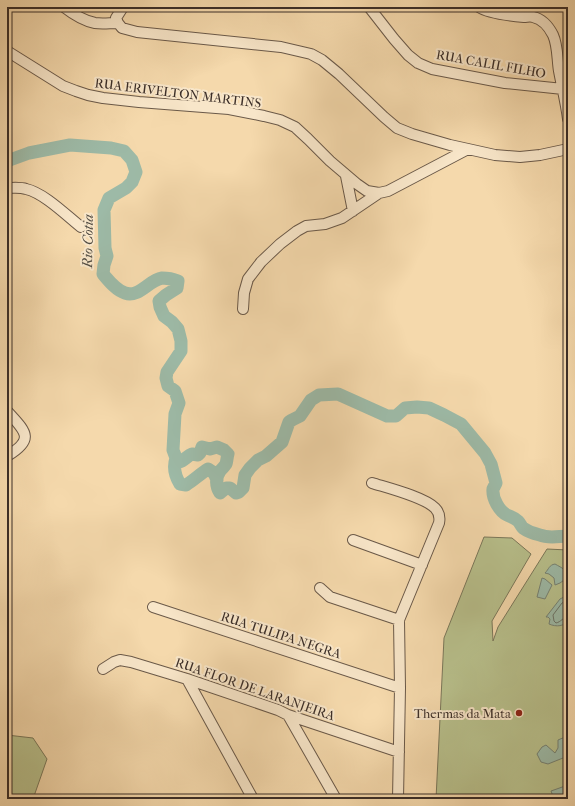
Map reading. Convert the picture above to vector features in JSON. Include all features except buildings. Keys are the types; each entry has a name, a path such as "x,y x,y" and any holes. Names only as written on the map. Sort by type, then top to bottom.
{"street":[{"path":"64,7 83,19 95,23 118,23"},
{"path":"123,7 116,18 118,23 122,28 137,32 281,47 310,54 322,60 339,74 397,128 412,134 495,155 520,157 540,155 568,149"},
{"name":"RUA CALIL FILHO","path":"369,7 408,55 418,63 432,68 505,82 563,89"},
{"path":"479,7 493,12 524,17 534,17 549,28 556,45 568,120"},
{"name":"RUA ERIVELTON MARTINS","path":"8,54 32,66 63,86 88,95 139,102 229,109 280,120 295,126 346,176 367,190 379,193"},
{"path":"243,310 244,293 248,279 269,254 301,229 306,226 325,224 342,218 379,193 388,191 468,149"},
{"path":"346,176 353,211"},
{"path":"7,188 27,189 39,194 46,198 80,227"},
{"path":"7,411 23,428 26,437 23,444 16,451 7,456"},
{"path":"372,483 418,498 430,504 436,509 439,519 439,523 399,620 400,688 398,799"},
{"path":"353,540 422,565"},
{"path":"320,588 330,597 399,620"},
{"name":"RUA TULIPA NEGRA","path":"153,607 400,688"},
{"name":"RUA FLOR DE LARANJEIRA","path":"103,670 114,662 120,660 187,679 399,752"},
{"path":"187,679 253,799"},
{"path":"288,715 336,799"}],"green space":[{"name":"Thermas da Mata","path":"484,537 512,538 531,554 492,621 493,641 498,627 547,549 568,550 568,799 436,799 444,638"},
{"path":"7,735 33,738 47,759 33,799 7,799"}],"water":[{"path":"555,564 567,573 567,578 555,585 554,578 545,573 550,566"},
{"path":"542,578 552,585 545,599 537,597"},
{"path":"568,595 567,622 560,626 549,624 550,619 546,617 560,599"},
{"path":"565,737 568,744 568,756 548,764 541,762 537,754 542,747 546,745 555,753 558,748 558,740"},
{"path":"568,785 568,799 554,799 551,791"}],"waterway":[{"name":"Rio Cotia","path":"7,161 29,153 70,145 111,148 124,151 132,160 136,172 132,182 126,188 109,198 104,210 105,248 107,256 103,274 119,290 130,294 139,291 157,279 162,278 178,281 177,288 159,301 164,316 178,329 181,341 181,351 167,372 166,378 168,386 175,391 179,403 175,414 173,450 179,462 192,454 198,455 202,447 210,449 217,447 224,450 228,454 226,463 218,474 217,485 220,493 226,488 230,488 236,493 243,488 245,475 250,468 282,442 289,422 300,416 311,400 319,395 338,394 387,416 396,416 405,408 429,408 461,424 485,453 491,464 496,483 493,493 501,511 517,520 523,528 532,532 547,537 568,536"},
{"name":"Rio Cotia","path":"176,458 175,471 180,484 186,485 208,469 214,473 217,480"}],"place":[{"name":"Thermas da Mata","path":"519,713"}]}
